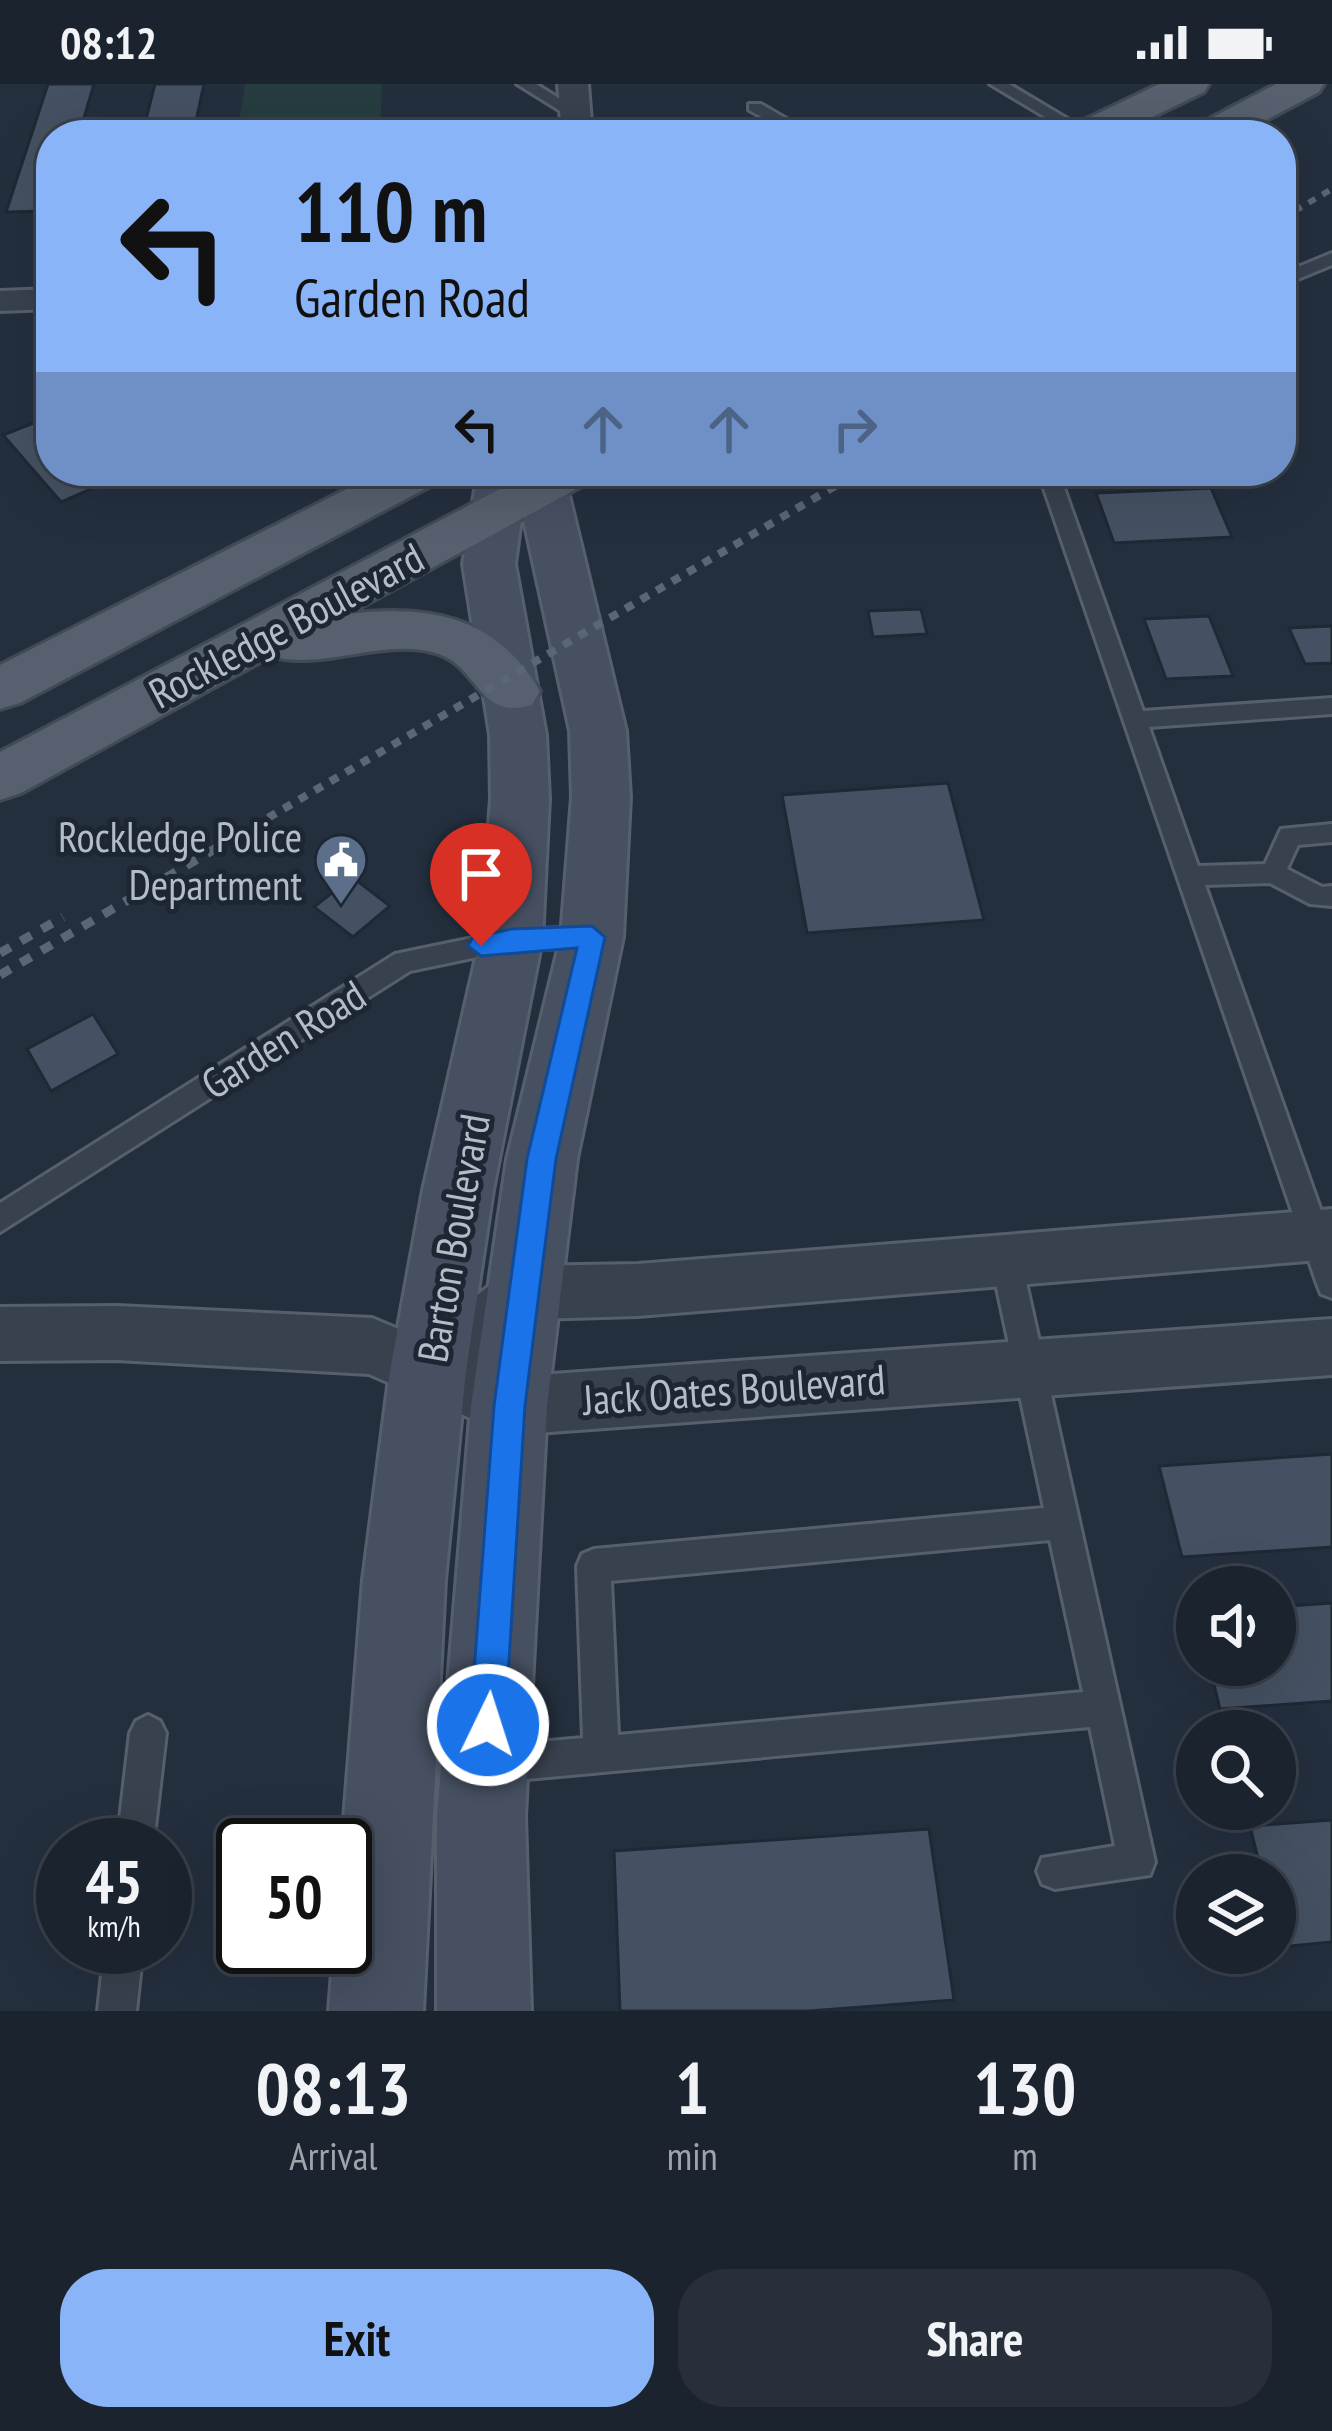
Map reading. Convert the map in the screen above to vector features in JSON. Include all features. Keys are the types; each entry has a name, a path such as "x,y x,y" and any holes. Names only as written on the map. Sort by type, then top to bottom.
{"main road":[{"path":"1115,120 1190,84"},
{"path":"1237,120 1305,84"},
{"name":"Rockledge Boulevard","path":"0,689 392,486"},
{"name":"Rockledge Boulevard","path":"0,778 248,647 523,486"},
{"name":"Barton Boulevard","path":"376,2011 404,1580 428,1371 458,1190 511,940 520,799 512,691 489,564 528,486"},
{"name":"Barton Boulevard","path":"484,2011 485,1766 509,1406 542,1159 592,937 601,797 598,731 531,486"},
{"path":"248,647 379,629 423,632 456,640 482,655 512,691"}],"street":[{"path":"0,302 36,300"},
{"path":"428,1371 524,1293 638,1290 1006,1261 1326,1252"},
{"name":"Jack Oates Boulevard","path":"0,1334 117,1333 372,1346 509,1406 1332,1347"}],"lane":[{"path":"525,84 575,111"},
{"path":"1005,89 1034,84"},
{"path":"1005,89 1058,120"},
{"path":"755,107 779,120"},
{"path":"1296,274 1332,258"},
{"path":"1053,486 1326,1252"},
{"path":"1135,719 1332,706"},
{"path":"1273,872 1290,836 1332,832"},
{"path":"1190,876 1273,872 1319,897 1332,896"},
{"name":"Garden Road","path":"0,1219 404,962 511,940 592,937"},
{"path":"1006,1261 1137,1862 1055,1871"},
{"path":"601,1750 594,1566 1063,1523"},
{"path":"485,1766 601,1750 1104,1708"},
{"path":"138,1818 148,1733"},
{"path":"117,2011 121,1974"}],"green space":[{"path":"245,84 382,84 381,120 239,120"}],"building":[{"path":"48,84 94,84 83,120 36,120"},
{"path":"155,84 204,84 196,120 146,120"},
{"path":"36,121 36,211 6,212"},
{"path":"36,422 36,473 3,435"},
{"path":"47,486 97,486 61,502"},
{"path":"1211,488 1232,537 1114,543 1096,493"},
{"path":"921,609 927,634 873,637 868,611"},
{"path":"1209,616 1233,676 1166,679 1144,619"},
{"path":"1332,626 1332,663 1305,664 1289,628"},
{"path":"948,783 984,920 807,933 782,795"},
{"path":"352,877 390,906 353,937 314,907"},
{"path":"93,1014 118,1054 51,1091 27,1049"},
{"path":"1332,1454 1332,1547 1182,1557 1159,1466"},
{"path":"1332,1603 1332,1701 1220,1709 1214,1686 1296,1686 1296,1606"},
{"path":"1332,1820 1332,1942 1296,1945 1296,1854 1257,1854 1251,1830 1296,1830 1296,1823"},
{"path":"929,1829 954,2000 809,2011 620,2011 614,1851"}],"railway":[{"path":"1296,210 1332,189"},
{"path":"237,836 835,486"},
{"path":"0,975 242,833"},
{"path":"0,953 63,917"}],"place":[{"name":"Rockledge Police Department","path":"341,906"}],"route":[{"path":"481,946 592,937 542,1159 509,1406 488,1725"}]}
